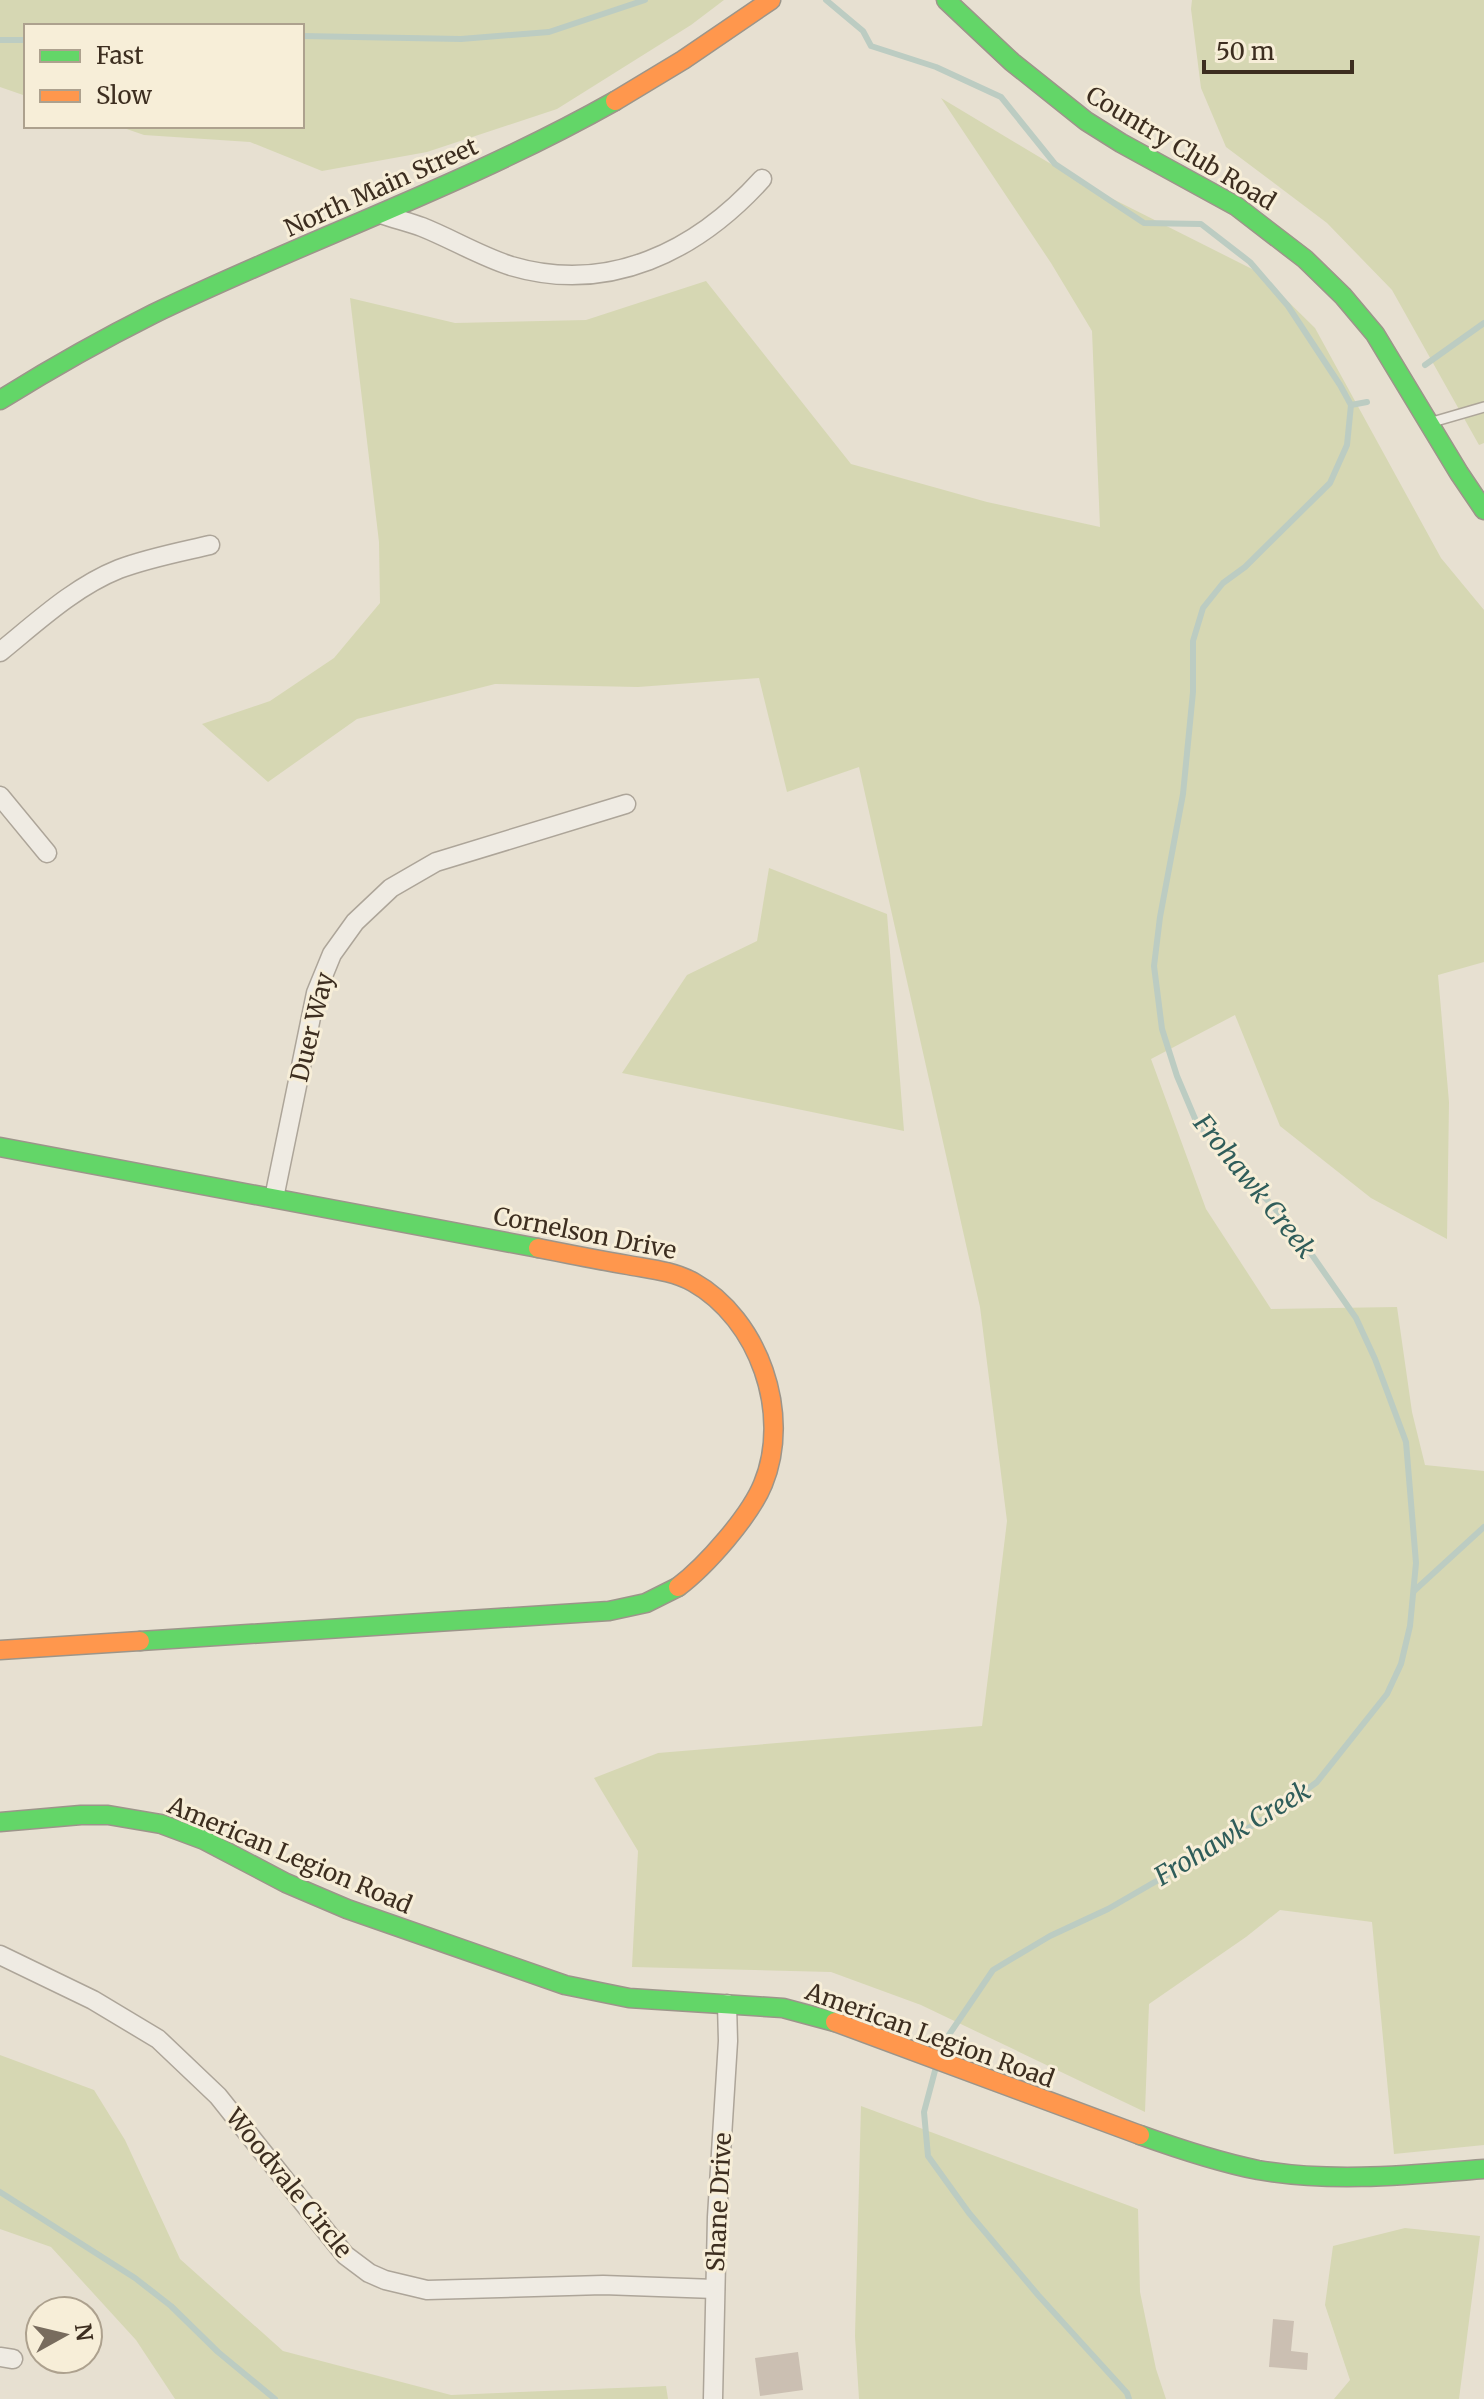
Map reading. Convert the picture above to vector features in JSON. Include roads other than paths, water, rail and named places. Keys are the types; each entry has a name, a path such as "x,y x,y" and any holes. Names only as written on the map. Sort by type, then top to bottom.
{"street":[{"name":"North Main Street","path":"0,400 137,323 527,148 629,94 771,0"},
{"name":"Country Club Road","path":"946,0 1012,62 1086,121 1236,206 1305,259 1343,296 1375,334 1484,510"},
{"path":"381,214 424,228 515,267 560,274 603,273 644,264 682,246 762,179"},
{"path":"0,652 61,603 116,570 210,545"},
{"path":"0,796 47,853"},
{"name":"Duer Way","path":"274,1198 316,993 332,954 355,922 391,888 436,862 626,804"},
{"name":"Cornelson Drive","path":"0,1147 663,1271 697,1284 719,1299 736,1319 755,1350 773,1411 772,1459 765,1483 754,1502 689,1579 661,1598 627,1609 0,1650"},
{"name":"American Legion Road","path":"0,1822 108,1815 161,1824 204,1840 286,1883 347,1909 565,1985 629,1998 797,2011 838,2023 1164,2144 1257,2169 1317,2178 1484,2169"},
{"name":"Woodvale Circle","path":"0,1955 93,2000 158,2039 218,2096 345,2255 377,2277 398,2285 427,2290 603,2285 715,2289"},
{"name":"Shane Drive","path":"713,2399 727,2004"}],"lane":[{"path":"1429,423 1484,407"}],"waterway":[{"path":"304,36 461,39 549,32 645,0"},
{"name":"Frohawk Creek","path":"826,0 863,31 871,46 936,67 1001,97 1055,164 1144,223 1201,224 1250,262 1288,306 1351,405 1347,445 1330,483 1245,567 1223,583 1203,608 1193,641 1193,692 1183,794 1154,966 1162,1029 1196,1121 1305,1245 1356,1318 1375,1359 1406,1442 1416,1563 1410,1626 1401,1664 1387,1694 1317,1782 1276,1812 1108,1909 1050,1936 993,1970 942,2045 940,2053"},
{"path":"0,40 24,40"},
{"path":"1425,365 1484,323"},
{"path":"1351,405 1367,402"},
{"path":"1414,1591 1484,1527"},
{"name":"Frohawk Creek","path":"936,2067 924,2112 928,2156 969,2213 1129,2399"},
{"path":"0,2192 135,2278 275,2399"}]}
